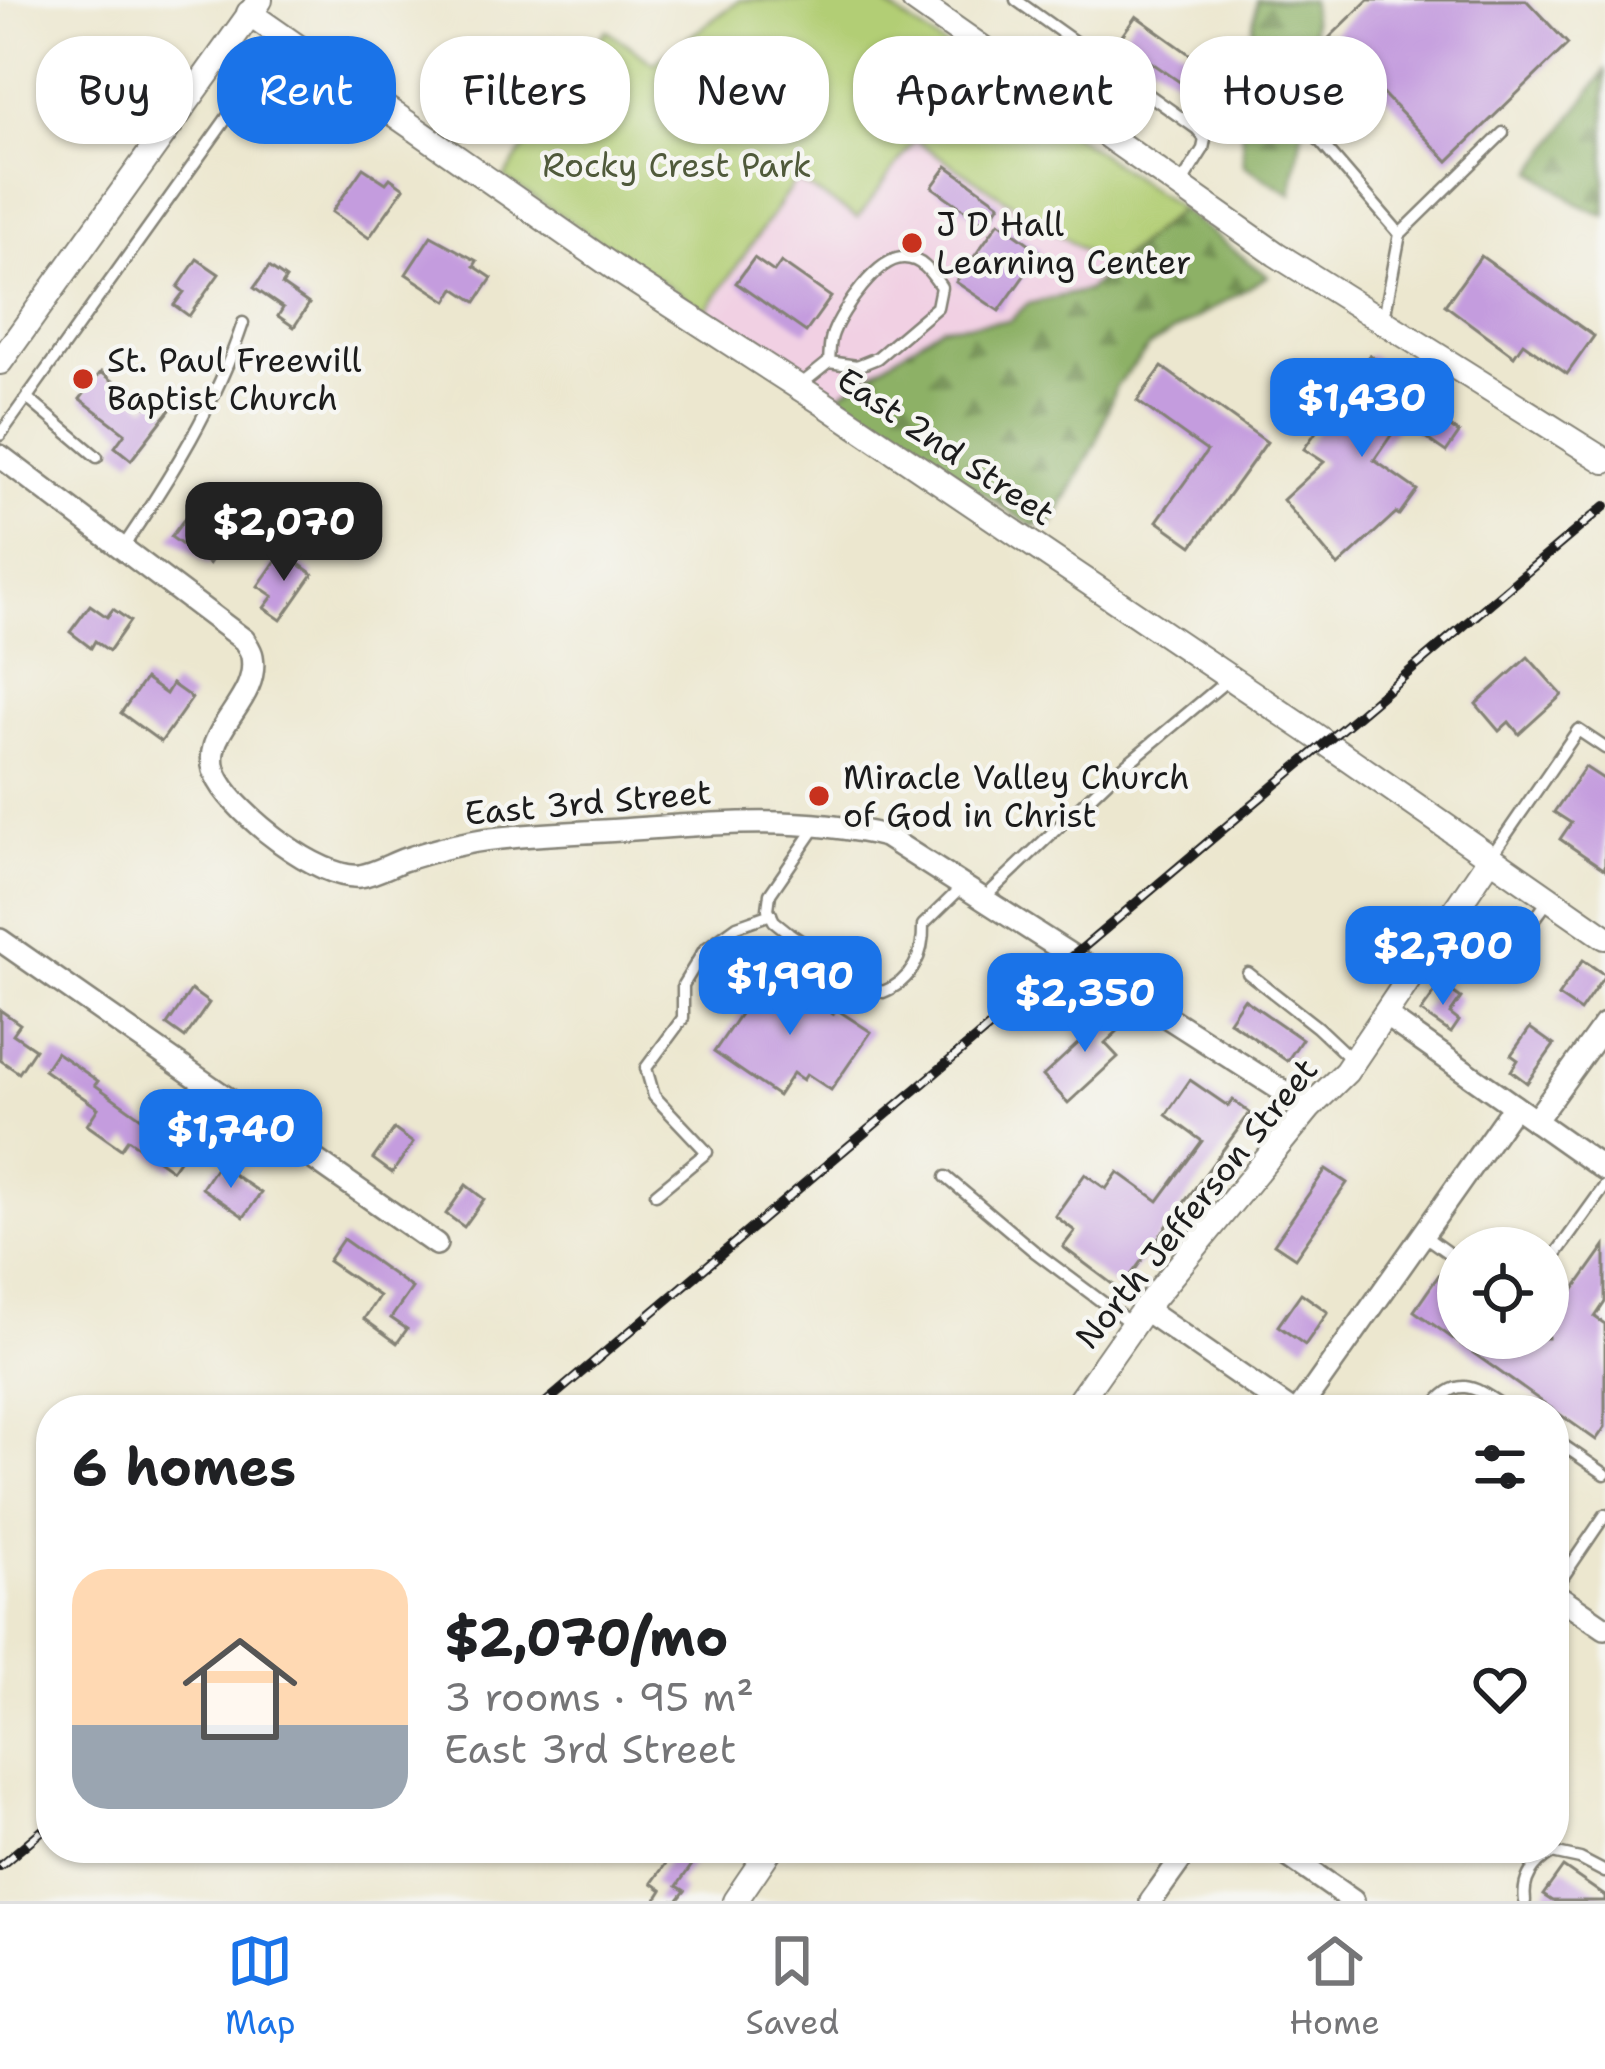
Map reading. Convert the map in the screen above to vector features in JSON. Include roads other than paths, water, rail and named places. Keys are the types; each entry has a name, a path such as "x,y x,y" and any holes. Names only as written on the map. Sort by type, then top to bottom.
{"street":[{"path":"914,0 965,36"},
{"path":"0,362 254,7"},
{"name":"East 2nd Street","path":"254,7 282,36"},
{"name":"East 2nd Street","path":"396,116 622,273 1230,677 1605,937"},
{"path":"1118,144 1276,254 1605,461"},
{"name":"East 3rd Street","path":"0,456 244,640 252,657 250,681 215,741 210,762 220,784 247,814 328,870 358,876 481,840 728,822 845,826 885,836 1309,1108"},
{"name":"North Jefferson Street","path":"1083,1395 1138,1317 1309,1108 1353,1062 1491,857"},
{"path":"0,940 436,1244"},
{"path":"1385,1016 1605,1170"},
{"path":"1535,1121 1605,1024"},
{"path":"1305,1395 1514,1106"},
{"path":"1138,1317 1269,1395"},
{"path":"1569,1602 1603,1624"},
{"path":"735,1901 761,1863"},
{"path":"1151,1901 1179,1863"},
{"path":"1299,1863 1353,1901"}],"lane":[{"path":"1016,0 1067,36"},
{"path":"1156,100 1204,139 1179,187"},
{"path":"0,435 217,132"},
{"path":"1383,322 1400,234 1503,133"},
{"path":"1322,144 1400,234"},
{"path":"798,387 829,362 831,335 881,264 905,257 925,265 941,287 937,307 877,358 857,366 829,362"},
{"path":"123,547 206,412 243,323"},
{"path":"27,398 97,458"},
{"path":"983,899 1110,778 1230,677"},
{"path":"1491,857 1578,730 1605,748"},
{"path":"818,824 770,894 768,909 788,933 865,986 883,992 897,987 910,974 922,951 922,925 963,886"},
{"path":"1443,929 1500,966 1550,898"},
{"path":"656,1194 707,1152 654,1096 646,1068 682,1018 682,985 705,949 737,926 771,914"},
{"path":"1248,973 1353,1062"},
{"path":"946,1178 1034,1251 1138,1317"},
{"path":"1569,1235 1605,1186"},
{"path":"1423,1235 1437,1245"},
{"path":"1442,1395 1456,1387 1486,1395"},
{"path":"1569,1449 1605,1474"},
{"path":"1569,1569 1605,1515"},
{"path":"1569,1857 1605,1872"},
{"path":"1525,1901 1524,1885 1538,1863"}],"railway":[{"path":"555,1395 1605,506"},
{"path":"0,1866 36,1836"}],"place":[{"name":"J D Hall Learning Center","path":"912,243"},
{"name":"St. Paul Freewill Baptist Church","path":"83,379"},
{"name":"Miracle Valley Church of God in Christ","path":"819,796"}],"park label":[{"name":"Rocky Crest Park","path":"677,165"}]}
